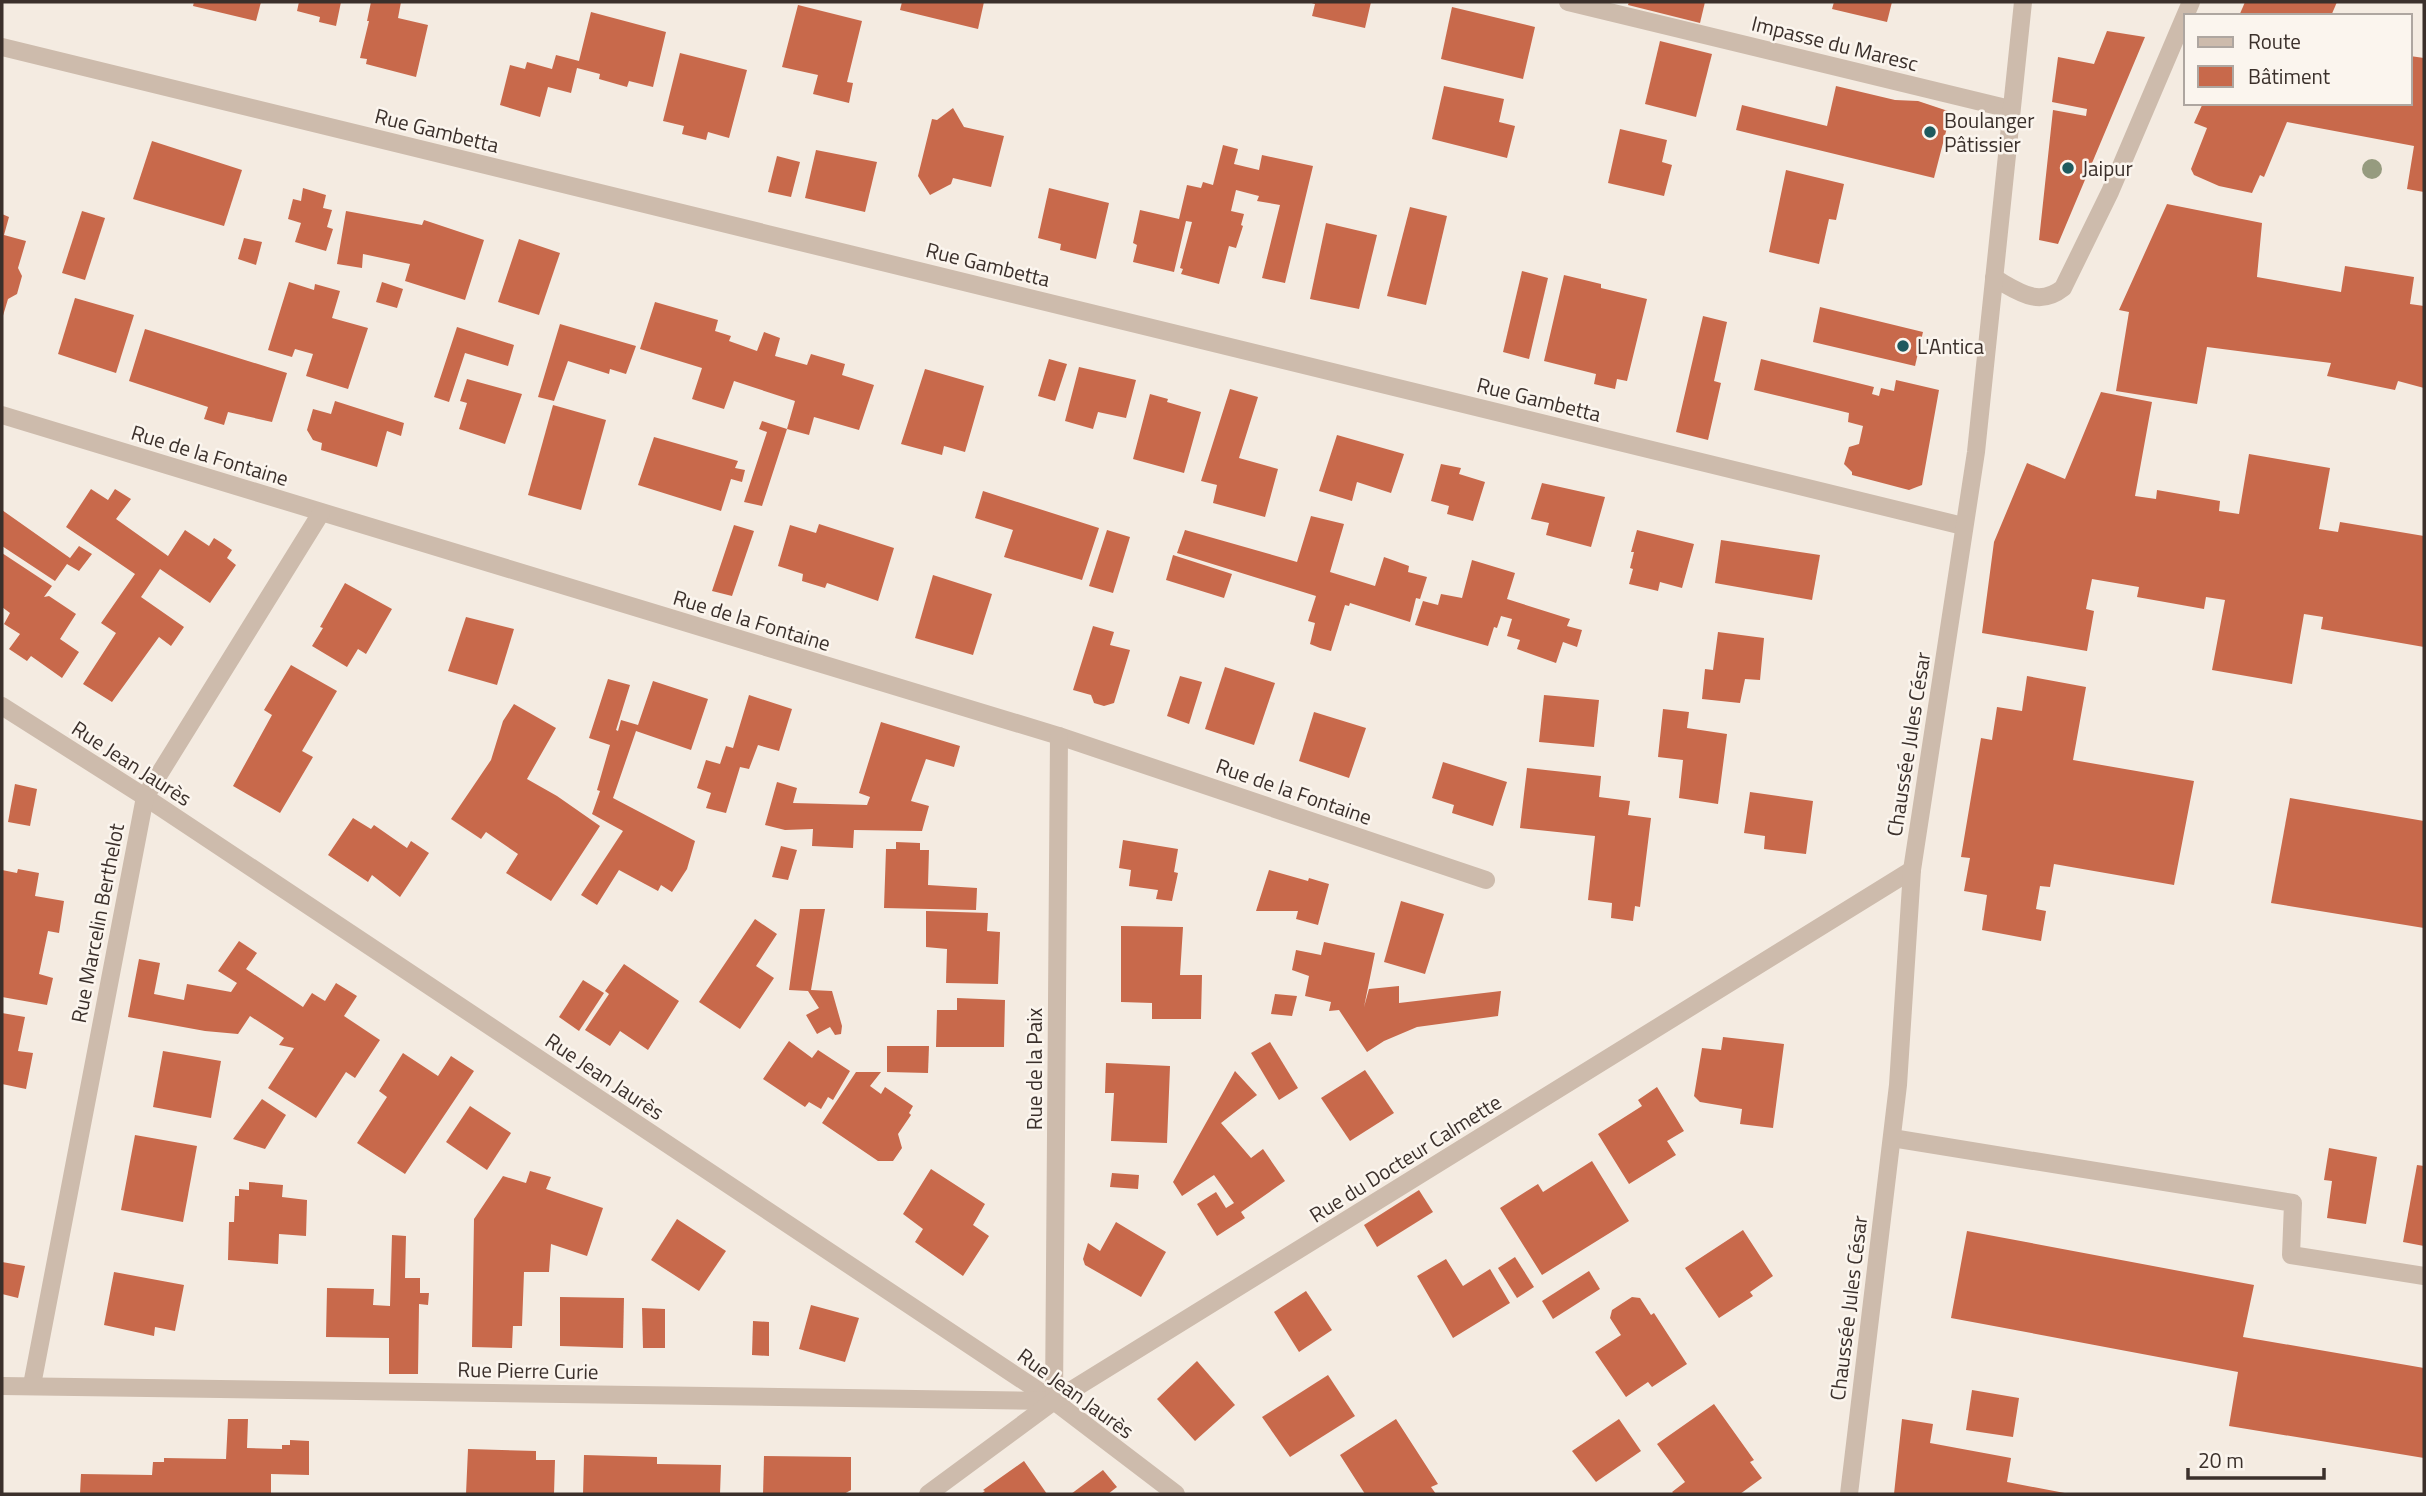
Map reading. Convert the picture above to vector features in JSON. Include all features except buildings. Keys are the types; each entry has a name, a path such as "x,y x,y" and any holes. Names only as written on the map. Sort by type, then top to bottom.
{"street":[{"name":"Impasse du Maresc","path":"1568,2 2010,109"},
{"name":"Chaussée Jules César","path":"1849,1494 1899,1072 1912,870 1976,452 2023,2"},
{"path":"1994,278 2035,299 2052,297 2063,288 2109,192 2184,18"},
{"name":"Rue Gambetta","path":"2,47 1963,526"},
{"name":"Rue de la Fontaine","path":"2,415 1059,736 1486,880"},
{"name":"Rue Marcelin Berthelot","path":"32,1385 145,797 321,513"},
{"name":"Rue Jean Jaurès","path":"2,706 145,797 1054,1401 1176,1494"},
{"name":"Rue de la Paix","path":"1054,1401 1059,736"},
{"name":"Rue du Docteur Calmette","path":"928,1494 1054,1401 1912,870"},
{"path":"1892,1138 2293,1203 2291,1255 2424,1276"},
{"name":"Rue Pierre Curie","path":"2,1386 1054,1401"}],"place":[{"name":"Boulanger Pâtissier","path":"1930,132"},
{"name":"Jaipur","path":"2068,168"},
{"name":"L'Antica","path":"1903,346"}]}
